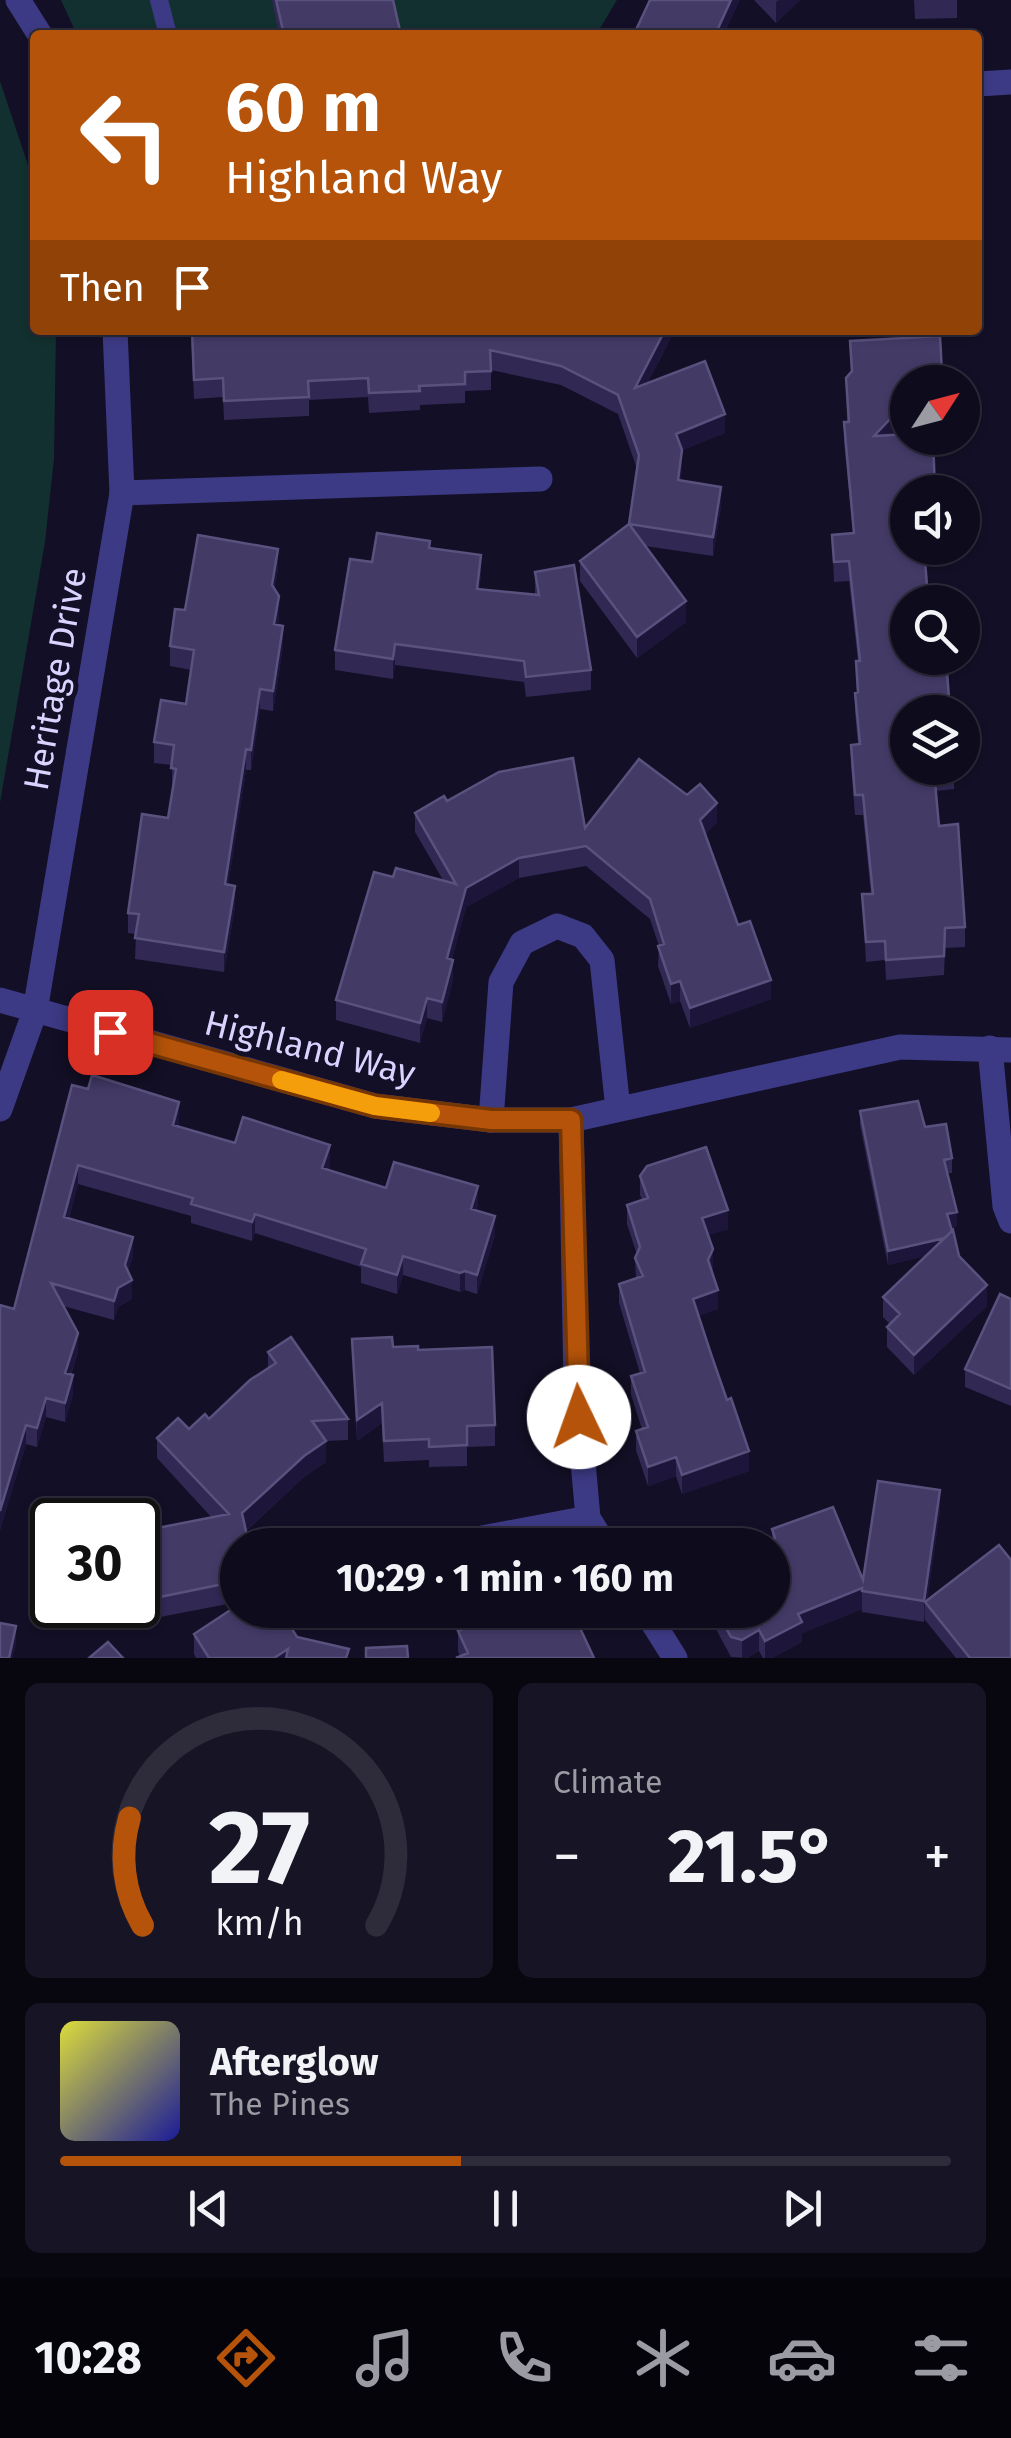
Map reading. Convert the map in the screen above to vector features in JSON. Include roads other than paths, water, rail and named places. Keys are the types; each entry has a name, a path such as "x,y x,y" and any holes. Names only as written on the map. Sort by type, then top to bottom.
{"street":[{"path":"18,0 37,30"},
{"path":"982,84 1011,82"},
{"name":"Heritage Drive","path":"0,1109 34,1011 122,493 115,335"},
{"path":"122,493 540,479"},
{"path":"491,1120 501,982 522,944 557,926 583,936 602,960 618,1109"},
{"name":"Highland Way","path":"0,1000 375,1106 491,1120 571,1120 900,1046 1000,1049 1006,1206 1011,1221"},
{"path":"571,1120 576,1383 588,1518 594,1528"},
{"path":"535,1528 588,1518"},
{"path":"656,1628 675,1658"}],"lane":[{"path":"160,0 167,30"}]}
